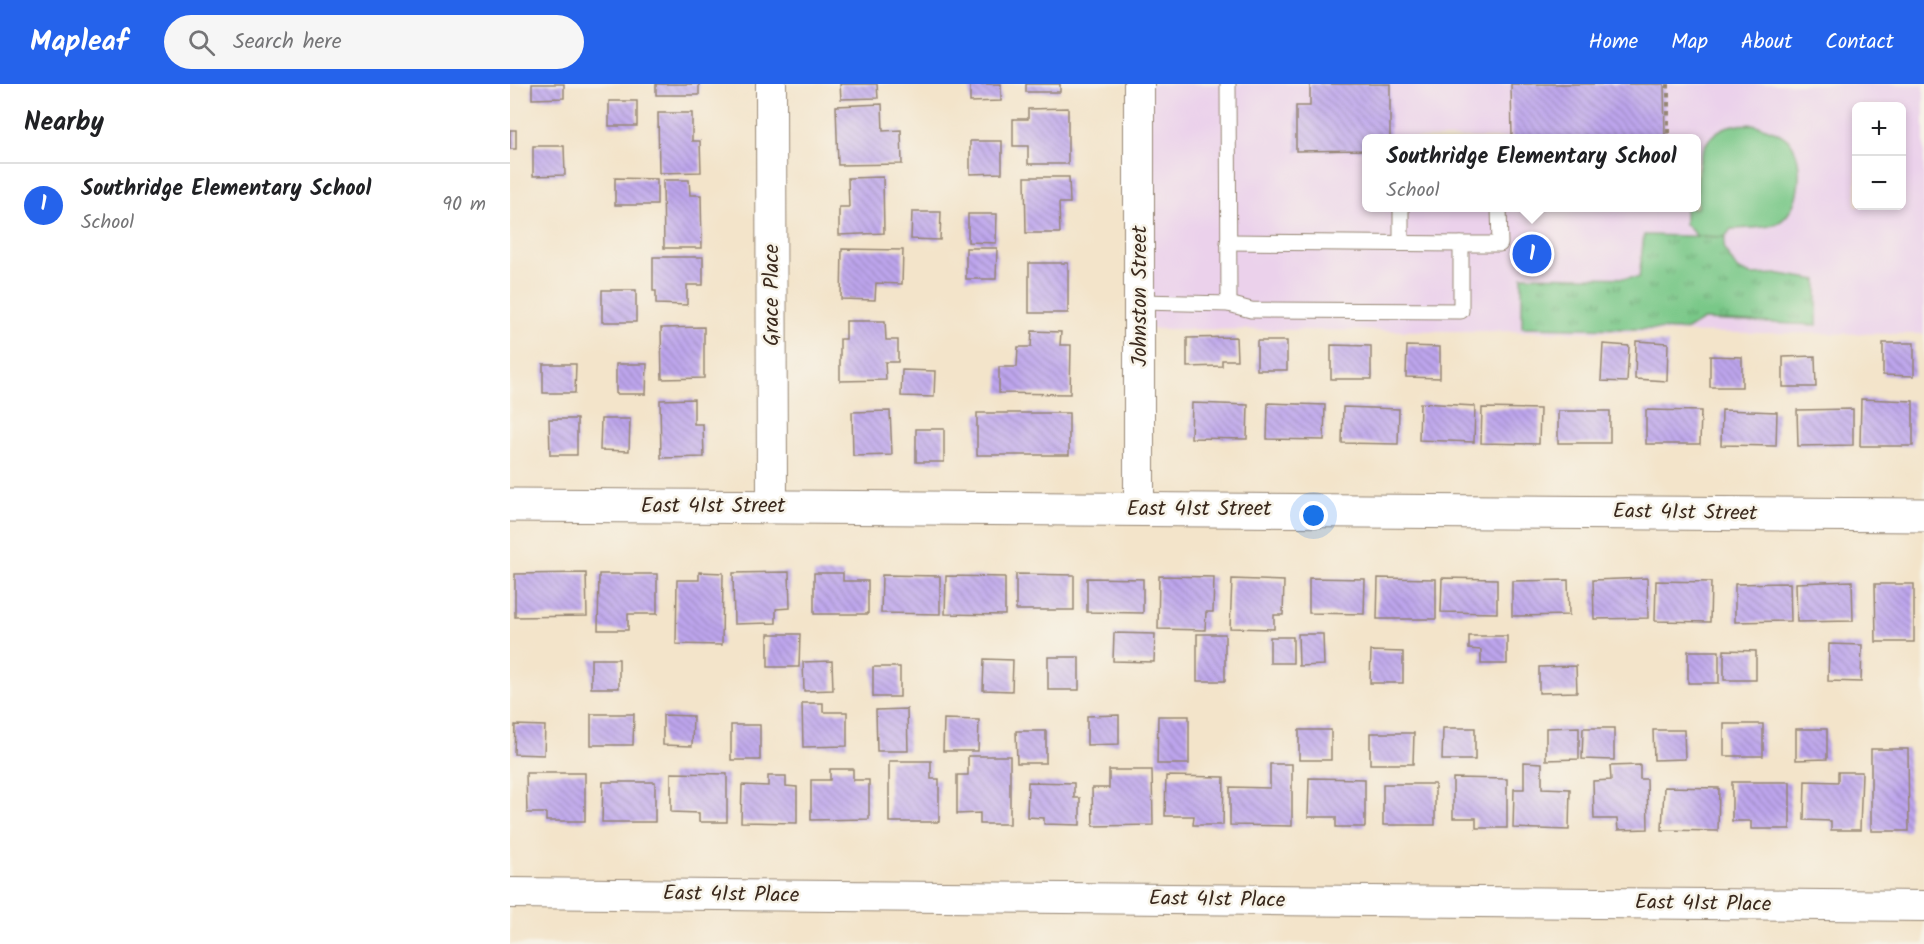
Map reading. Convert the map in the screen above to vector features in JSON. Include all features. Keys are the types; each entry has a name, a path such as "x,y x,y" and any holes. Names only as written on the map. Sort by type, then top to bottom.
{"street":[{"name":"Grace Place","path":"771,84 772,506"},
{"name":"Johnston Street","path":"1139,84 1139,508"},
{"name":"East 41st Street","path":"510,505 1924,515"},
{"name":"East 41st Place","path":"510,893 1924,906"}],"lane":[{"path":"1228,84 1229,304"},
{"path":"1401,212 1401,243"},
{"path":"1228,242 1500,244 1499,212"},
{"path":"1140,302 1229,304 1251,310 1461,311 1461,244"}],"path":[{"path":"1668,84 1668,134"}],"shaded area":[{"path":"1139,84 1924,84 1924,334 1140,329"}],"green space":[{"path":"1753,124 1781,134 1790,141 1797,155 1799,166 1798,190 1789,212 1773,225 1731,229 1725,237 1697,236 1685,224 1685,212 1701,212 1703,149 1718,131 1732,125"},
{"path":"1644,235 1725,237 1724,249 1737,269 1751,275 1780,274 1817,280 1817,325 1703,320 1687,330 1522,327 1522,276 1639,278"}],"building":[{"path":"532,84 564,84 564,98 532,99"},
{"path":"656,84 699,84 699,95 656,95"},
{"path":"840,84 877,84 878,98 841,99"},
{"path":"970,84 1001,84 1001,101 970,102"},
{"path":"1026,84 1060,84 1060,92 1026,92"},
{"path":"1310,84 1390,84 1390,134 1362,134 1362,150 1296,151 1296,106 1310,106"},
{"path":"1511,84 1664,84 1665,134 1512,134"},
{"path":"609,101 637,101 637,126 609,126"},
{"path":"882,104 883,131 901,130 902,164 838,165 836,106"},
{"path":"1068,108 1068,164 1028,164 1028,146 1013,146 1013,119 1028,119 1028,109"},
{"path":"658,113 692,113 692,141 700,141 701,172 659,173"},
{"path":"510,130 516,130 516,149 510,149"},
{"path":"970,141 1002,141 1002,173 970,174"},
{"path":"533,146 564,146 565,175 533,176"},
{"path":"883,177 884,233 839,235 839,207 849,207 848,178"},
{"path":"1025,177 1069,177 1070,203 1059,203 1060,233 1026,233"},
{"path":"615,178 657,179 657,205 615,205"},
{"path":"663,180 689,180 690,195 701,195 702,248 664,248"},
{"path":"912,212 941,212 940,240 911,239"},
{"path":"968,214 997,214 996,243 968,242"},
{"path":"966,248 997,248 996,279 966,279"},
{"path":"842,249 903,250 902,284 876,283 875,300 841,299"},
{"path":"653,257 703,257 703,285 687,285 687,305 656,304 656,291 653,291"},
{"path":"1029,263 1068,263 1068,313 1029,313"},
{"path":"602,290 636,290 636,322 602,322"},
{"path":"846,321 885,321 886,340 898,340 898,362 885,362 886,380 840,381 840,339 846,339"},
{"path":"704,327 704,378 662,379 661,328"},
{"path":"1032,331 1061,332 1060,345 1071,345 1070,394 999,393 999,367 1017,367 1018,347 1031,347"},
{"path":"1236,337 1237,360 1222,360 1222,366 1187,367 1187,338"},
{"path":"1257,341 1287,341 1287,370 1257,370"},
{"path":"1636,341 1668,343 1667,381 1635,379"},
{"path":"1883,343 1914,343 1914,376 1883,375"},
{"path":"1603,344 1629,346 1627,382 1601,381"},
{"path":"1331,345 1371,346 1371,379 1331,379"},
{"path":"1407,346 1440,347 1440,378 1406,377"},
{"path":"1710,356 1742,357 1742,387 1710,387"},
{"path":"1815,356 1816,387 1783,387 1783,357"},
{"path":"543,364 576,364 575,393 543,393"},
{"path":"616,364 647,364 646,394 616,394"},
{"path":"902,370 935,371 934,397 901,396"},
{"path":"694,399 694,424 703,424 704,457 661,458 660,400"},
{"path":"1861,399 1913,401 1913,446 1860,446"},
{"path":"1192,403 1248,405 1247,439 1191,438"},
{"path":"1268,403 1325,405 1324,440 1267,439"},
{"path":"1420,403 1475,406 1474,442 1419,440"},
{"path":"1343,407 1399,409 1398,444 1342,443"},
{"path":"1482,408 1540,409 1539,444 1481,443"},
{"path":"1853,409 1853,445 1798,446 1797,410"},
{"path":"1646,410 1701,411 1700,444 1646,444"},
{"path":"1722,410 1777,412 1776,446 1721,445"},
{"path":"890,411 892,455 853,456 852,412"},
{"path":"1558,411 1610,411 1610,443 1558,443"},
{"path":"977,413 1069,413 1069,455 977,455"},
{"path":"549,419 577,419 577,455 550,455"},
{"path":"601,419 630,419 629,451 600,450"},
{"path":"916,429 944,429 944,462 916,462"},
{"path":"699,572 723,573 722,645 676,644 677,580 699,580"},
{"path":"789,572 790,608 776,609 776,623 734,624 733,573"},
{"path":"586,573 587,616 515,617 515,574"},
{"path":"814,573 843,573 843,581 868,581 868,614 814,614"},
{"path":"599,574 657,574 657,614 628,614 628,630 598,630"},
{"path":"1016,574 1074,575 1074,610 1016,610"},
{"path":"882,575 940,576 940,614 881,613"},
{"path":"946,576 1005,577 1005,615 945,614"},
{"path":"1159,576 1214,577 1213,612 1206,612 1205,630 1158,629"},
{"path":"1087,578 1143,579 1143,613 1087,612"},
{"path":"1309,578 1365,579 1364,614 1309,613"},
{"path":"1378,578 1436,579 1436,619 1377,619"},
{"path":"1442,578 1497,579 1497,613 1441,612"},
{"path":"1647,578 1648,618 1594,619 1593,580"},
{"path":"1232,579 1284,581 1283,615 1274,615 1274,629 1230,628"},
{"path":"1568,580 1569,615 1512,616 1512,581"},
{"path":"1656,581 1711,582 1710,622 1655,621"},
{"path":"1852,581 1853,621 1797,622 1796,583"},
{"path":"1790,583 1791,621 1735,622 1735,584"},
{"path":"1875,584 1914,584 1914,642 1876,642"},
{"path":"1114,633 1155,634 1154,662 1113,661"},
{"path":"768,634 800,634 799,667 768,667"},
{"path":"1197,634 1225,634 1225,681 1197,681"},
{"path":"1298,634 1323,634 1324,665 1299,666"},
{"path":"1469,636 1507,636 1507,664 1481,664 1481,650 1469,649"},
{"path":"1270,637 1293,637 1293,663 1270,663"},
{"path":"1829,644 1862,645 1861,682 1828,681"},
{"path":"1724,650 1756,651 1756,680 1724,680"},
{"path":"1371,651 1403,652 1403,683 1370,683"},
{"path":"1688,651 1719,651 1719,683 1688,683"},
{"path":"1048,657 1079,657 1079,690 1048,690"},
{"path":"591,659 619,659 619,688 591,688"},
{"path":"984,659 1013,660 1012,691 983,690"},
{"path":"832,661 833,690 804,691 803,662"},
{"path":"1576,666 1577,692 1539,693 1539,667"},
{"path":"873,667 900,667 900,697 873,697"},
{"path":"802,703 823,703 823,712 847,712 847,746 803,747"},
{"path":"907,709 908,751 877,751 876,710"},
{"path":"591,714 634,714 633,745 591,745"},
{"path":"663,715 693,716 692,746 663,745"},
{"path":"1119,715 1119,744 1087,745 1087,716"},
{"path":"1158,716 1189,716 1189,764 1157,764"},
{"path":"944,719 979,720 978,751 943,751"},
{"path":"1724,724 1763,724 1763,756 1724,756"},
{"path":"515,725 545,726 544,755 514,754"},
{"path":"731,725 760,725 760,760 731,760"},
{"path":"1579,727 1579,759 1546,760 1546,728"},
{"path":"1443,728 1475,728 1475,760 1442,760"},
{"path":"1583,728 1614,728 1614,760 1582,759"},
{"path":"1796,729 1827,729 1827,759 1796,760"},
{"path":"1299,730 1331,730 1331,760 1299,760"},
{"path":"1653,730 1684,730 1685,759 1654,760"},
{"path":"1016,731 1046,731 1046,763 1017,763"},
{"path":"1370,733 1414,733 1413,764 1370,764"},
{"path":"1871,749 1908,749 1909,831 1871,831"},
{"path":"968,756 1010,756 1010,824 980,824 980,813 957,814 957,775 968,775"},
{"path":"889,761 931,761 931,779 939,779 939,822 889,822"},
{"path":"1524,762 1542,763 1542,788 1570,789 1569,830 1513,828 1514,789 1524,789"},
{"path":"1270,764 1292,764 1292,826 1230,825 1230,787 1270,788"},
{"path":"1640,765 1640,779 1647,779 1648,829 1618,830 1617,819 1594,819 1593,781 1611,780 1610,766"},
{"path":"830,769 853,769 853,780 869,780 869,819 811,820 811,780 830,780"},
{"path":"1109,770 1152,770 1153,825 1093,826 1092,788 1109,788"},
{"path":"1838,772 1862,772 1860,830 1831,830 1831,821 1804,820 1805,781 1838,782"},
{"path":"526,773 585,773 585,821 546,821 546,813 527,813"},
{"path":"671,773 727,774 727,822 699,822 699,813 671,812"},
{"path":"768,776 786,776 786,786 797,787 797,823 741,822 742,785 768,786"},
{"path":"1166,776 1224,777 1223,825 1193,825 1194,816 1165,816"},
{"path":"1309,778 1365,779 1365,827 1336,827 1336,817 1308,817"},
{"path":"1453,778 1507,779 1507,828 1476,828 1476,818 1453,818"},
{"path":"603,782 655,782 655,822 602,822"},
{"path":"1028,782 1074,783 1074,798 1080,798 1080,825 1044,824 1044,818 1027,817"},
{"path":"1732,782 1790,782 1790,829 1751,829 1751,821 1732,821"},
{"path":"1383,784 1435,784 1435,825 1383,825"},
{"path":"1664,787 1719,788 1718,831 1662,830"}],"place":[{"name":"Southridge Elementary School","path":"1532,254"}]}
